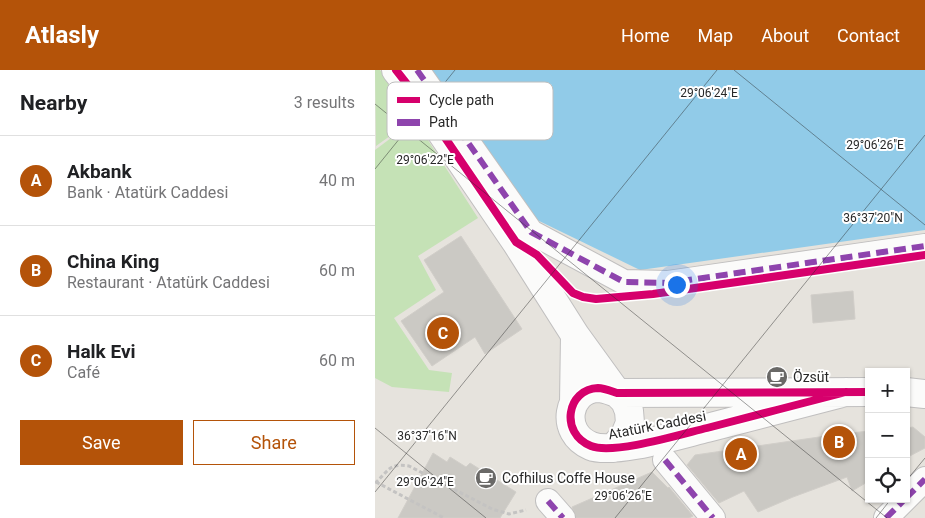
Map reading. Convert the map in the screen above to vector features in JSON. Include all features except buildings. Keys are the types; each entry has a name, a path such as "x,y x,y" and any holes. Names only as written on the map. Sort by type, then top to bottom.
{"street":[{"path":"396,70 405,82"},
{"path":"417,70 425,82"},
{"path":"447,140 511,234 575,335 617,393"},
{"path":"466,140 531,232 624,282 668,283 925,246"},
{"path":"574,403 575,335"},
{"name":"Atatürk Caddesi","path":"599,388 617,393 858,392 660,440 613,448 595,448 583,443 572,430 570,420 570,412 574,403 584,392 599,388"},
{"path":"910,392 925,394"},
{"name":"Atatürk Caddesi","path":"613,448 625,435 630,423 629,411 625,401 617,393"},
{"path":"665,460 713,518"},
{"path":"910,493 925,478"},
{"path":"887,518 900,503"}],"path":[{"path":"445,518 376,482 388,468 397,465 409,466 491,510 509,514 531,509 556,510"}],"green space":[{"path":"375,70 380,70 389,82 387,82 387,138 376,146"},
{"path":"388,140 428,140 478,218 418,256 436,290 394,318 429,370 452,373 449,392 392,387 375,378 375,150"}],"water":[{"path":"427,70 925,70 925,230 640,270 535,219 478,140 553,140 553,82 436,82"}],"marked path":[{"path":"417,70 425,82"},
{"path":"466,140 531,232 624,282 668,283 925,246"},
{"path":"665,460 713,518"},
{"path":"910,494 925,479"},
{"path":"548,501 563,518"},
{"path":"886,518 901,503"}],"cycle path":[{"path":"396,70 405,82"},
{"path":"447,140 516,242 537,255 573,293 583,297 596,299 653,294 925,255"},
{"path":"598,388 617,393 846,392 665,439 615,448 591,446 581,440 574,432 571,422 571,412 579,396 587,390 598,388"},
{"path":"846,392 865,392"}],"place":[{"name":"Halk Evi","path":"443,333"},
{"name":"Özsüt","path":"777,377"},
{"name":"China King","path":"839,442"},
{"name":"Akbank","path":"741,454"},
{"name":"Cofhilus Coffe House","path":"486,478"}]}
